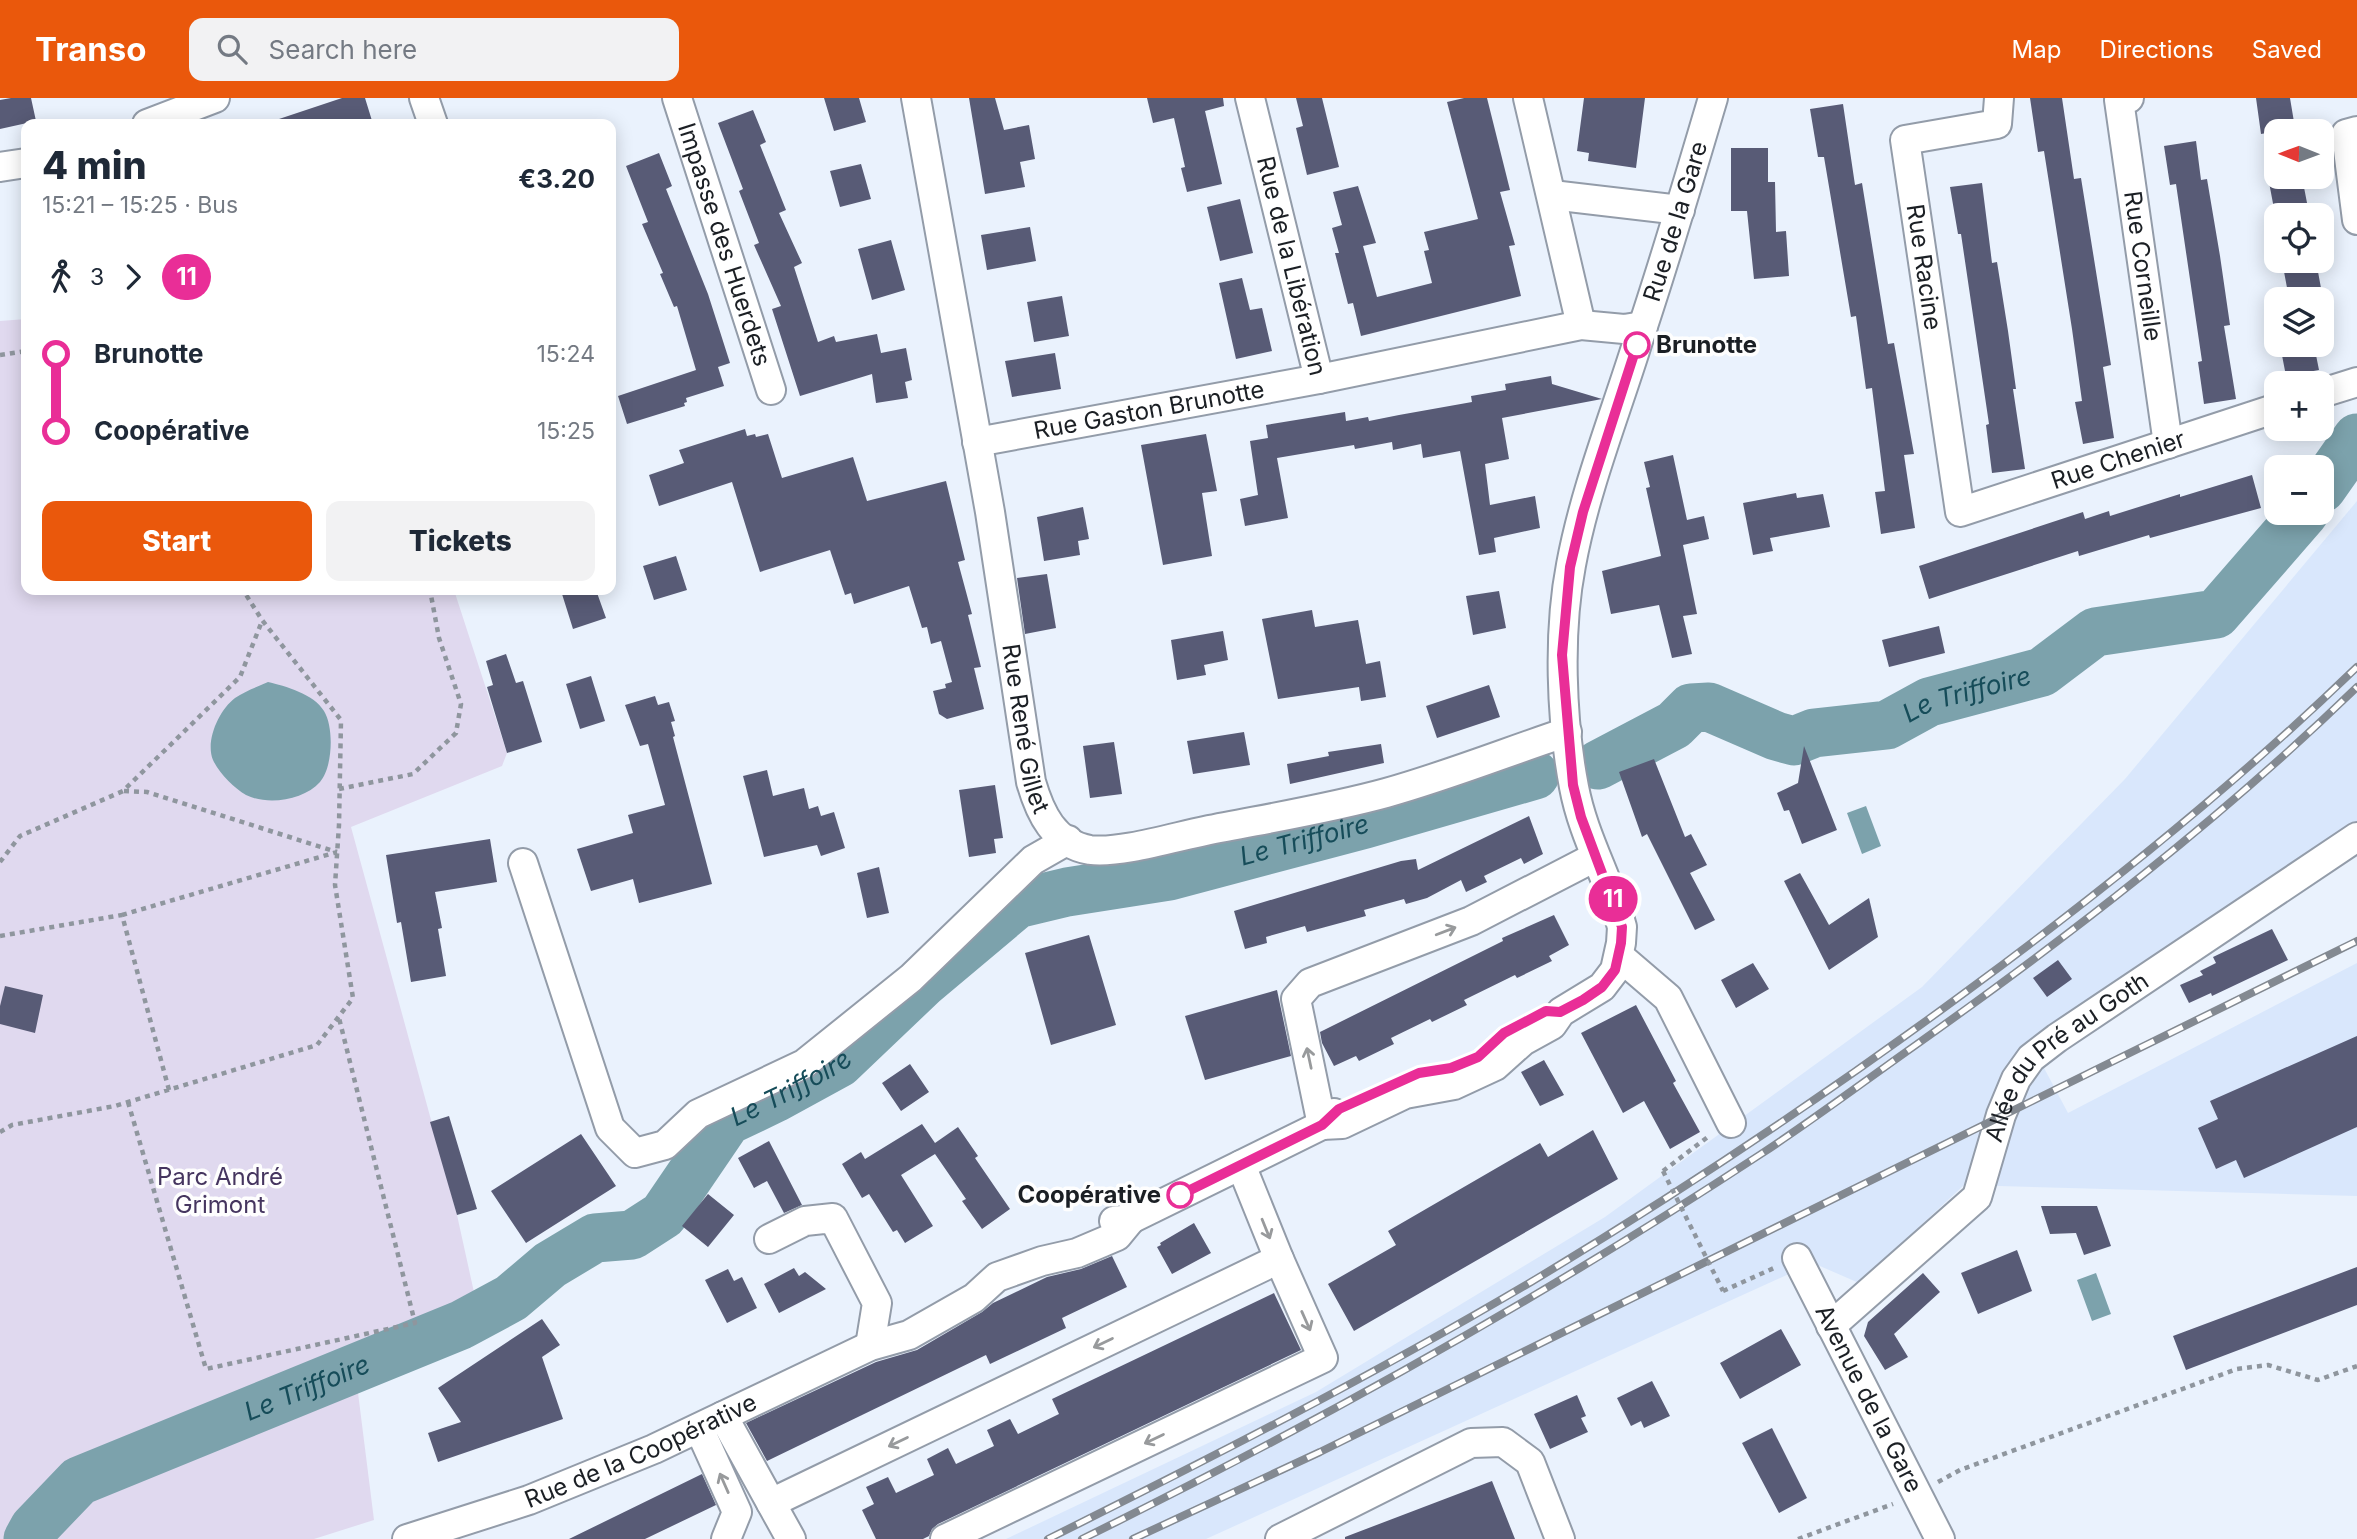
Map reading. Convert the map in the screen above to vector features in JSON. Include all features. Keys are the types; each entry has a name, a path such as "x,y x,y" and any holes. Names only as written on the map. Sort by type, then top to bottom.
{"street":[{"path":"160,119 215,98"},
{"path":"424,98 431,119"},
{"name":"Impasse des Huerdets","path":"677,98 771,390"},
{"name":"Rue René Gillet","path":"916,98 978,442 1031,782 1044,818 1068,840 1092,850 1121,848 1386,793 1567,732"},
{"name":"Rue de la Libération","path":"1250,98 1320,379 1581,325 1624,329 1643,326"},
{"path":"1528,98 1581,325"},
{"name":"Rue de la Gare","path":"1619,956 1622,927 1581,817 1573,785 1562,655 1570,567 1583,512 1713,98"},
{"name":"Rue Racine","path":"1960,512 1905,140 1997,124 1999,98"},
{"name":"Rue Corneille","path":"2129,98 2119,100 2168,444"},
{"path":"2357,131 2346,134 2357,220"},
{"path":"0,167 21,164"},
{"path":"1552,195 1680,210"},
{"name":"Rue Gaston Brunotte","path":"978,442 1320,379"},
{"path":"2334,389 2357,382"},
{"name":"Rue Chenier","path":"1960,512 2264,412"},
{"name":"Allée du Pré au Goth","path":"1831,1326 1977,1197 2001,1115 2016,1079 2031,1058 2357,837"},
{"path":"523,863 610,1128 635,1153 665,1145 698,1114 804,1064 911,978 1033,860 1068,840"},
{"path":"1322,1125 1296,999 1310,983 1471,921 1595,857"},
{"path":"1619,956 1668,998 1722,1128"},
{"name":"Rue de la Coopérative","path":"407,1539 529,1500 654,1449 870,1346 909,1335 974,1298 998,1278 1042,1261 1077,1253 1118,1236 1131,1219 1322,1125 1339,1109 1419,1073 1451,1068 1478,1057 1504,1033 1546,1011 1560,1012 1583,1000 1602,987 1615,970 1619,956"},
{"path":"945,1539 1323,1358 1241,1165"},
{"path":"769,1239 805,1220 832,1218 877,1303 870,1346"},
{"path":"771,1503 1279,1259"},
{"name":"Avenue de la Gare","path":"1787,1263 1831,1326 1940,1539"},
{"path":"711,1422 771,1503 791,1539"},
{"path":"711,1422 737,1512 726,1539"},
{"path":"1280,1539 1471,1443 1492,1442 1503,1442 1530,1462 1560,1539"}],"path":[{"path":"0,355 21,352"},
{"path":"0,1132 12,1125 128,1102 317,1045 353,998 335,885 341,720 262,620 246,595"},
{"path":"340,789 413,774 456,733 461,704 439,638 431,595"},
{"path":"0,862 20,836 123,791 240,677 262,620"},
{"path":"123,791 147,792 337,852"},
{"path":"0,936 122,915 337,852"},
{"path":"122,915 169,1090"},
{"path":"128,1102 205,1369 415,1323 339,1017"},
{"path":"1722,1128 1663,1171 1723,1291 1787,1263"},
{"path":"1798,1539 1917,1494 1960,1470 2237,1369 2268,1365 2318,1381 2357,1366"}],"shaded area":[{"path":"2357,501 2357,823 2029,1040 2068,1113 2357,963 2357,1196 1964,1185 1859,1283 1813,1263 1206,1539 1006,1539 1316,1392 1605,1217 1922,987 2125,779"},
{"path":"268,682 299,692 319,705 327,718 331,737 328,767 320,782 305,793 285,799 265,800 241,792 219,770 211,752 215,726 229,703 243,693"},
{"path":"1866,806 1881,846 1862,854 1847,813"},
{"path":"2096,1273 2111,1314 2092,1321 2077,1280"}],"green space":[{"name":"Parc André Grimont","path":"21,319 21,595 456,595 507,753 502,766 351,827 457,1215 479,1315 355,1369 374,1520 314,1539 0,1539 0,321"}],"building":[{"path":"31,98 36,119 21,119 21,124 0,129 0,100"},
{"path":"342,98 365,98 371,119 279,119"},
{"path":"824,98 859,98 866,122 834,131"},
{"path":"969,98 995,98 1004,130 1029,125 1035,159 1020,162 1025,187 985,194"},
{"path":"1147,98 1223,98 1224,106 1205,111 1222,184 1187,192 1181,168 1185,167 1174,118 1153,123"},
{"path":"1296,98 1322,98 1339,167 1307,175 1296,128 1303,126"},
{"path":"1464,98 1487,98 1510,190 1500,192 1515,245 1509,246 1521,296 1361,336 1353,303 1348,304 1335,253 1339,253 1332,228 1342,225 1333,192 1358,186 1376,243 1363,246 1377,297 1432,283 1424,251 1429,250 1424,232 1478,219 1447,102"},
{"path":"1584,98 1645,98 1636,168 1588,161 1589,153 1577,151"},
{"path":"2030,98 2062,98 2074,179 2081,178 2111,365 2103,367 2114,438 2083,444 2075,402 2082,401 2072,329 2044,151 2038,152"},
{"path":"2256,98 2290,98 2294,119 2264,119 2264,133 2261,134"},
{"path":"1843,104 1855,185 1862,183 1888,344 1894,343 1914,454 1904,455 1915,528 1881,534 1875,492 1885,491 1872,388 1866,389 1856,316 1851,317 1824,157 1818,157 1810,109"},
{"path":"753,110 766,142 760,145 786,210 779,213 802,263 794,267 818,342 834,336 836,342 877,334 881,353 906,348 912,380 905,382 908,398 876,403 872,374 800,396 772,309 781,306 754,245 759,243 739,191 743,189 718,123"},
{"path":"2196,141 2201,180 2207,179 2220,256 2230,325 2224,326 2236,399 2204,404 2198,362 2202,361 2176,184 2170,185 2164,146"},
{"path":"1731,148 1768,148 1768,182 1775,182 1776,232 1786,231 1789,276 1754,279 1747,211 1731,211"},
{"path":"659,153 672,186 666,189 708,294 730,363 718,367 724,386 686,398 685,406 627,424 618,396 696,370 677,306 674,307 642,224 648,222 626,166"},
{"path":"861,164 871,199 840,207 830,171"},
{"path":"1982,183 1992,263 1997,262 2008,331 2016,389 2013,389 2025,469 1992,473 1986,425 1989,424 1961,234 1958,234 1950,187"},
{"path":"2270,189 2304,189 2307,203 2273,203"},
{"path":"1240,199 1253,253 1220,261 1207,207"},
{"path":"1030,227 1036,261 987,270 981,235"},
{"path":"891,240 905,290 872,300 858,249"},
{"path":"2284,273 2318,273 2321,287 2287,287"},
{"path":"1242,278 1250,310 1262,308 1272,351 1236,359 1219,283"},
{"path":"1062,296 1069,336 1034,342 1027,302"},
{"path":"1055,353 1061,389 1012,397 1005,361"},
{"path":"2282,357 2316,357 2319,370 2285,371"},
{"path":"1551,376 1552,384 1602,399 1502,418 1509,459 1485,464 1490,505 1535,496 1540,528 1494,538 1496,552 1479,555 1460,451 1423,458 1421,444 1393,450 1392,442 1355,449 1354,445 1277,458 1288,518 1245,526 1240,499 1258,495 1250,441 1268,438 1266,425 1345,412 1346,421 1368,417 1369,421 1472,402 1471,396 1506,390 1505,384"},
{"path":"745,429 747,436 768,434 782,478 853,457 867,501 946,481 965,560 958,562 972,614 968,615 981,667 974,668 984,709 947,719 939,714 933,691 946,688 945,684 952,682 941,641 931,644 927,627 922,628 909,586 854,604 851,593 845,595 830,550 760,572 732,482 659,506 649,475 684,463 679,450"},
{"path":"1206,434 1217,491 1202,493 1212,556 1163,565 1141,445"},
{"path":"1673,455 1687,520 1704,516 1709,539 1683,545 1697,614 1683,616 1692,654 1672,658 1659,605 1611,614 1602,571 1661,556 1646,488 1650,487 1644,462"},
{"path":"2252,475 2261,508 2150,538 2149,535 2079,556 2078,551 1929,599 1919,566 2083,512 2085,519 2109,511 2110,516"},
{"path":"1796,493 1797,498 1823,494 1830,527 1770,538 1773,551 1753,555 1743,503"},
{"path":"1083,507 1089,539 1078,541 1080,555 1044,561 1037,517"},
{"path":"676,556 687,590 654,600 643,566"},
{"path":"1047,574 1056,628 1025,634 1017,578"},
{"path":"1499,591 1506,628 1473,635 1466,596"},
{"path":"562,595 598,595 606,618 573,629"},
{"path":"1312,610 1315,627 1358,620 1366,664 1380,661 1386,697 1361,701 1359,687 1278,699 1262,619"},
{"path":"1939,626 1945,653 1889,667 1882,640"},
{"path":"1223,631 1228,660 1204,665 1206,675 1177,680 1171,640"},
{"path":"506,654 516,683 523,681 542,742 507,753 487,687 493,685 486,661"},
{"path":"591,676 605,721 580,729 566,684"},
{"path":"1489,685 1500,717 1437,738 1426,706"},
{"path":"655,696 658,705 669,702 675,721 671,722 675,736 673,737 712,884 639,903 633,879 591,891 577,849 633,833 628,815 665,805 648,744 640,746 625,705"},
{"path":"1244,732 1250,765 1193,774 1187,741"},
{"path":"1114,742 1122,794 1090,798 1083,746"},
{"path":"1381,744 1384,763 1290,784 1287,764 1329,756 1328,752"},
{"path":"1804,746 1837,830 1802,844 1789,810 1784,811 1777,793 1798,783"},
{"path":"1654,759 1685,837 1691,834 1707,865 1690,873 1715,920 1695,930 1647,834 1642,837 1619,772"},
{"path":"767,770 773,796 804,788 809,809 818,806 821,816 834,812 845,848 821,856 817,845 764,857 743,776"},
{"path":"995,785 1003,838 994,839 996,853 969,857 959,790"},
{"path":"1529,816 1543,854 1524,864 1521,858 1484,876 1487,882 1466,892 1461,880 1427,898 1406,904 1404,899 1364,910 1366,916 1307,932 1305,926 1266,937 1267,943 1245,949 1234,911 1401,861 1416,859 1418,870"},
{"path":"490,839 497,882 435,892 442,928 438,929 446,976 411,982 401,922 397,923 386,855"},
{"path":"879,867 889,913 867,918 857,873"},
{"path":"1800,873 1829,925 1869,898 1878,937 1829,970 1784,881"},
{"path":"1554,915 1569,945 1549,956 1552,961 1517,978 1515,975 1464,1000 1467,1005 1391,1038 1394,1044 1359,1061 1356,1056 1334,1066 1322,1043 1320,1032 1503,941 1502,938"},
{"path":"2272,929 2288,960 2212,996 2211,993 2189,1003 2180,985 2203,975 2200,971 2216,963 2213,957"},
{"path":"1089,935 1116,1025 1051,1045 1025,953"},
{"path":"2058,960 2072,979 2047,997 2033,978"},
{"path":"1753,963 1769,989 1736,1008 1721,980"},
{"path":"5,986 43,995 35,1033 0,1024 0,1006"},
{"path":"1277,990 1291,1056 1205,1080 1185,1016"},
{"path":"1636,1005 1700,1132 1670,1149 1644,1101 1623,1113 1581,1033"},
{"path":"2357,1036 2357,1127 2244,1178 2236,1160 2216,1169 2198,1128 2218,1119 2210,1101"},
{"path":"1544,1060 1564,1095 1540,1106 1521,1072"},
{"path":"910,1064 929,1092 901,1111 882,1083"},
{"path":"449,1116 477,1209 457,1215 430,1122"},
{"path":"922,1124 935,1143 958,1127 978,1156 975,1158 1010,1209 982,1229 962,1201 966,1199 935,1154 901,1175 933,1226 905,1243 897,1230 893,1232 869,1194 862,1198 842,1164 861,1152 865,1159"},
{"path":"1593,1130 1618,1179 1354,1331 1328,1284 1396,1245 1388,1231 1540,1143 1548,1157"},
{"path":"581,1134 616,1186 526,1243 491,1191"},
{"path":"769,1141 802,1205 784,1213 767,1181 754,1188 738,1158"},
{"path":"708,1194 734,1215 708,1247 682,1226"},
{"path":"2041,1206 2097,1206 2111,1246 2084,1255 2076,1233 2050,1234"},
{"path":"1194,1223 1211,1253 1172,1274 1157,1247"},
{"path":"2017,1250 2032,1291 1978,1314 1961,1273"},
{"path":"1112,1256 1127,1287 1062,1318 1066,1328 990,1364 986,1355 767,1461 746,1423 876,1362 917,1350 993,1303 1047,1277 1081,1269"},
{"path":"2357,1267 2357,1305 2186,1370 2173,1336"},
{"path":"794,1268 799,1276 805,1272 826,1289 779,1313 764,1284"},
{"path":"728,1269 734,1281 742,1277 757,1308 727,1323 705,1280"},
{"path":"1923,1273 1940,1292 1894,1334 1908,1357 1885,1370 1864,1336 1868,1322"},
{"path":"1274,1293 1301,1350 938,1524 929,1536 923,1539 876,1539 862,1510 874,1504 866,1487 888,1477 896,1493 934,1475 927,1459 948,1448 956,1464 994,1446 987,1430 1010,1419 1018,1434 1059,1414 1052,1399"},
{"path":"542,1319 560,1345 542,1357 563,1419 438,1462 428,1433 461,1422 438,1388"},
{"path":"1781,1329 1801,1365 1740,1399 1720,1363"},
{"path":"1652,1381 1670,1416 1644,1428 1641,1421 1631,1426 1617,1398"},
{"path":"1577,1395 1586,1416 1581,1418 1588,1432 1550,1449 1534,1414"},
{"path":"1772,1428 1807,1498 1779,1513 1742,1443"},
{"path":"702,1474 716,1505 645,1539 569,1539"},
{"path":"1492,1481 1515,1539 1345,1539 1345,1537"}],"waterway":[{"name":"Le Triffoire","path":"2334,471 2357,438"},
{"name":"Le Triffoire","path":"1598,765 1674,725 1691,708 1709,707 1794,741 1814,733 1887,725 1929,702 2042,672 2095,632 2216,614 2294,525"},
{"name":"Le Triffoire","path":"28,1539 34,1528 79,1481 461,1325 511,1298 550,1265 595,1238 632,1235 663,1215 727,1121 839,1063 923,983 1017,904 1067,892 1169,876 1535,775"}],"railway":[{"path":"1048,1539 1292,1415 1412,1350 1587,1248 1752,1142 1914,1030 2118,876 2216,795 2357,667"},
{"path":"1082,1539 1256,1450 1428,1357 1596,1258 1780,1141 1971,1005 2142,876 2252,784 2357,687"},
{"path":"1133,1539 1320,1452 2357,941"}],"bus line":[{"name":"11","path":"1180,1195 1322,1125 1339,1109 1419,1073 1451,1068 1478,1057 1504,1033 1546,1011 1560,1012 1583,1000 1602,987 1615,970 1622,927 1581,817 1573,785 1562,655 1570,567 1583,512 1637,345"}],"place":[{"name":"Brunotte","path":"1637,345"},
{"name":"Coopérative","path":"1180,1195"}]}
